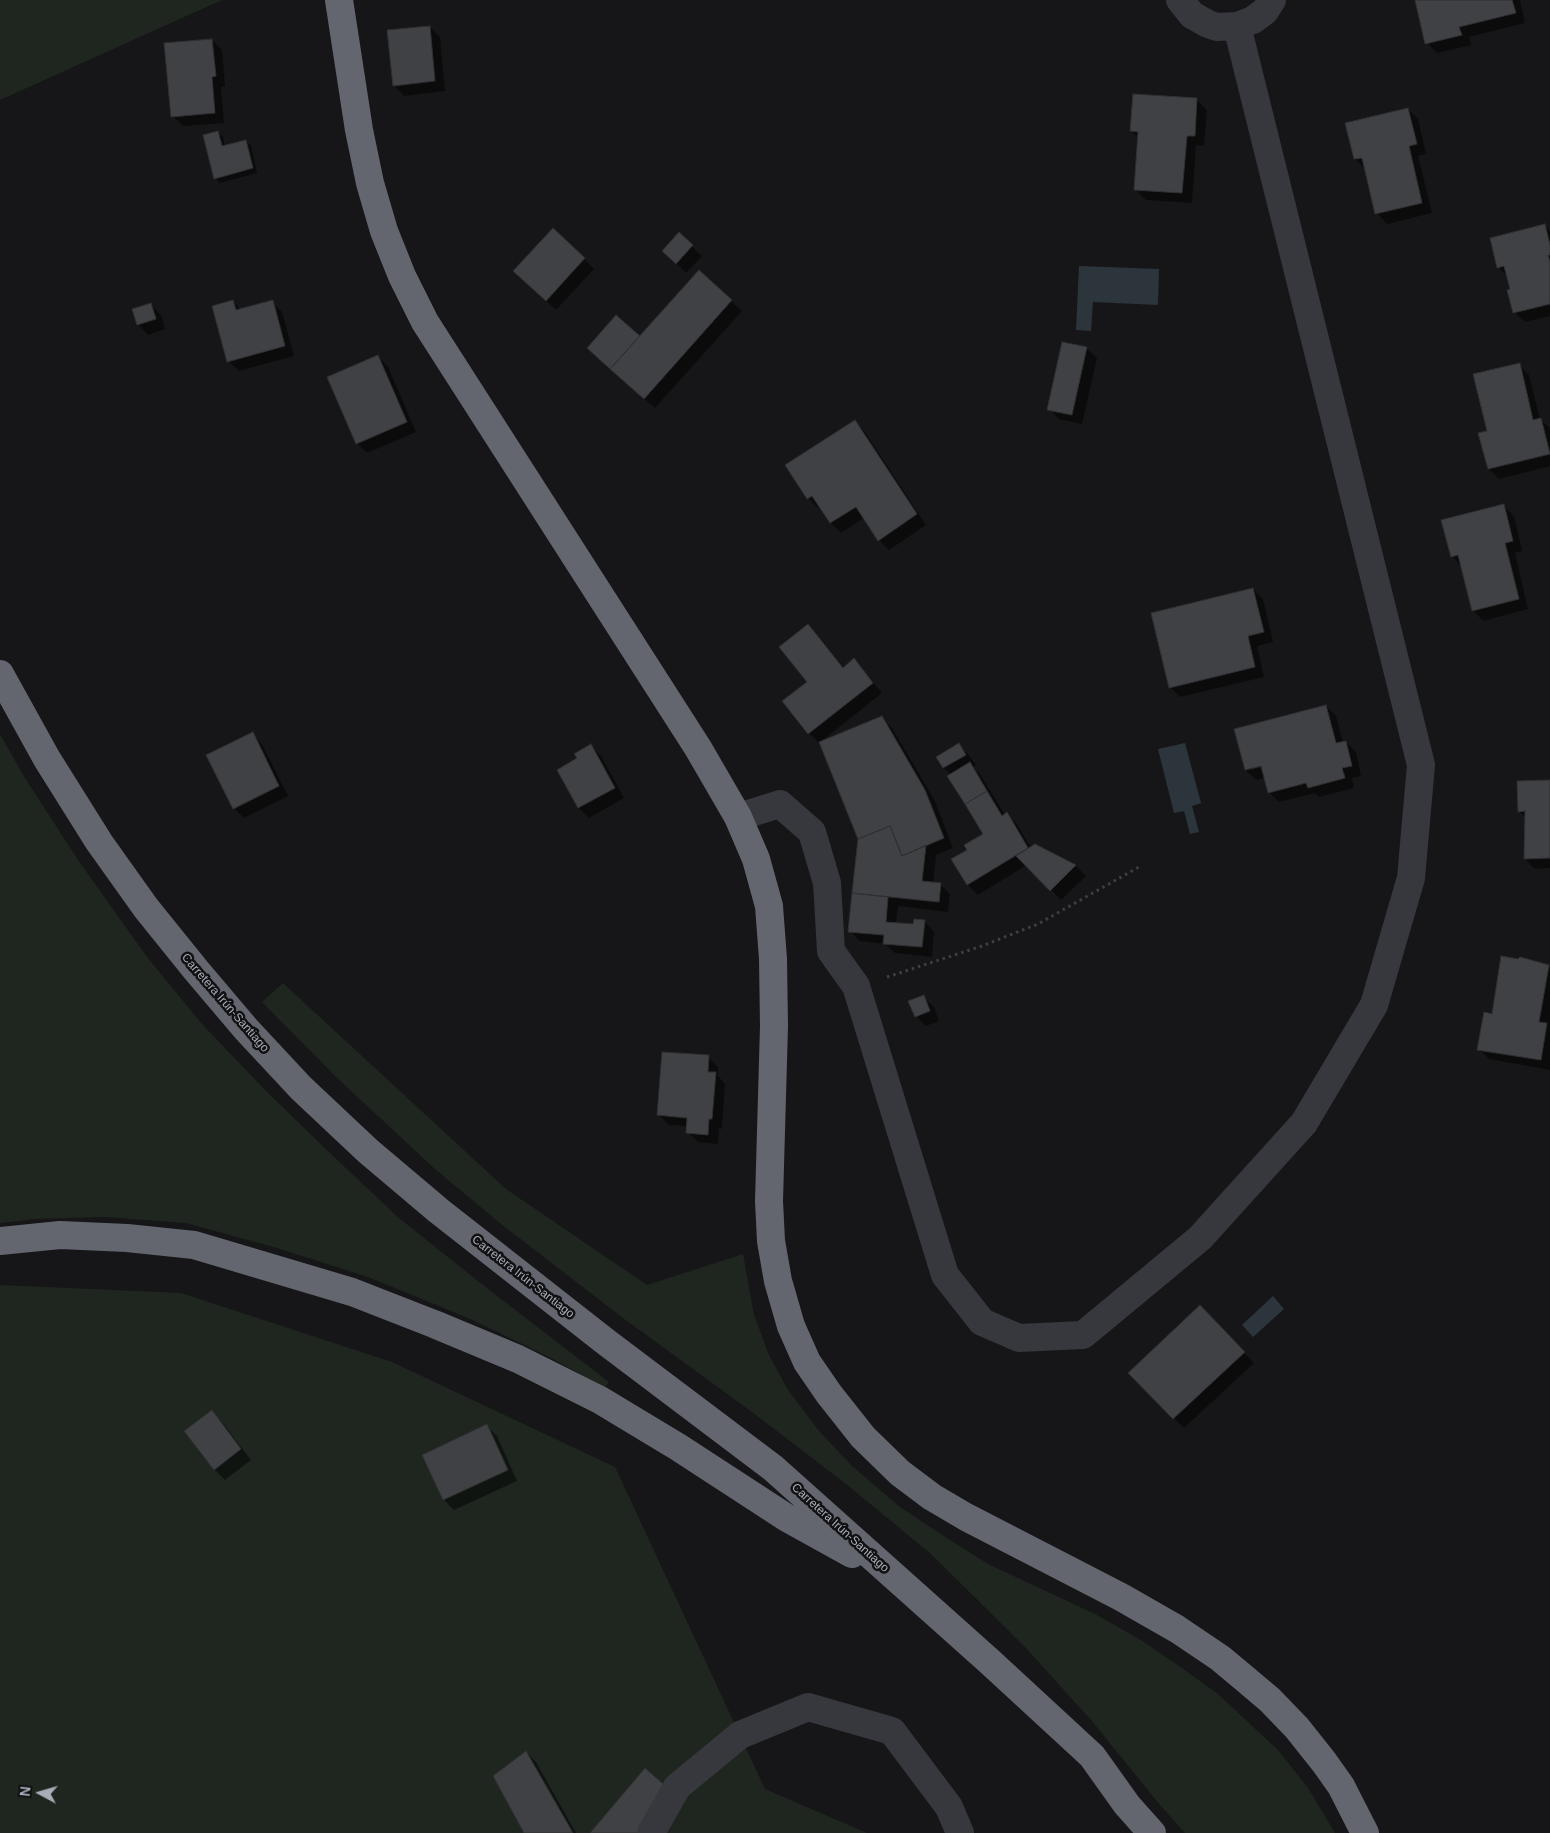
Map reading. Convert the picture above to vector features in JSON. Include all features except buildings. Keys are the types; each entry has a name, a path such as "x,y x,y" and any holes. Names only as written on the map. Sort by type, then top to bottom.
{"highway":[{"path":"339,0 359,130 370,183 384,231 402,276 425,322 655,678 738,817 756,859 770,906 773,959 774,1026 769,1202 771,1241 778,1281 791,1326 807,1362 829,1394 863,1437 900,1473 932,1497 966,1518 1121,1596 1177,1629 1220,1658 1257,1689 1297,1728 1324,1762 1340,1786 1365,1833"},
{"name":"Carretera Irún-Santiago","path":"0,674 46,759 99,842 146,908 246,1029 300,1088 368,1151 439,1211 606,1342 773,1468 1092,1756 1127,1805 1152,1833"},
{"path":"0,1242 60,1235 127,1238 194,1245 352,1292 518,1360 600,1400 678,1447 787,1518 894,1577"},
{"name":"Carretera Irún-Santiago","path":"1127,1805 1137,1833"}],"street":[{"path":"1180,0 1192,15 1208,24 1217,26 1237,26 1253,20 1264,11 1272,0"},
{"path":"738,817 780,804 812,832 827,883 832,951 856,986 945,1275 982,1322 1019,1338 1083,1334 1200,1238 1304,1123 1374,1005 1411,878 1421,765 1237,26"},
{"path":"651,1833 677,1787 740,1735 808,1707 892,1731 949,1807 960,1833"}],"path":[{"path":"856,986 954,955 1038,924 1139,867"}],"shaded area":[{"path":"0,0 222,0 0,100"},
{"path":"1079,266 1159,269 1158,305 1093,302 1091,331 1076,330"},
{"path":"0,734 25,778 78,860 147,957 202,1024 267,1092 399,1218 609,1382 605,1388 553,1359 473,1320 368,1277 277,1248 186,1223 104,1217 35,1219 0,1223"},
{"path":"1185,743 1201,803 1192,806 1199,832 1190,834 1184,811 1174,813 1158,749"},
{"path":"283,983 506,1189 647,1285 743,1254 754,1315 769,1355 788,1390 819,1431 852,1466 900,1507 988,1564 1095,1614 1141,1640 1218,1694 1278,1750 1308,1788 1335,1833 1185,1833 1091,1720 1025,1647 931,1554 846,1484 752,1412 623,1318 501,1224 436,1170 336,1077 262,1002"},
{"path":"0,1285 181,1293 392,1362 615,1467 765,1789 867,1833 0,1833"},
{"path":"1273,1296 1284,1309 1253,1337 1242,1325"}]}
